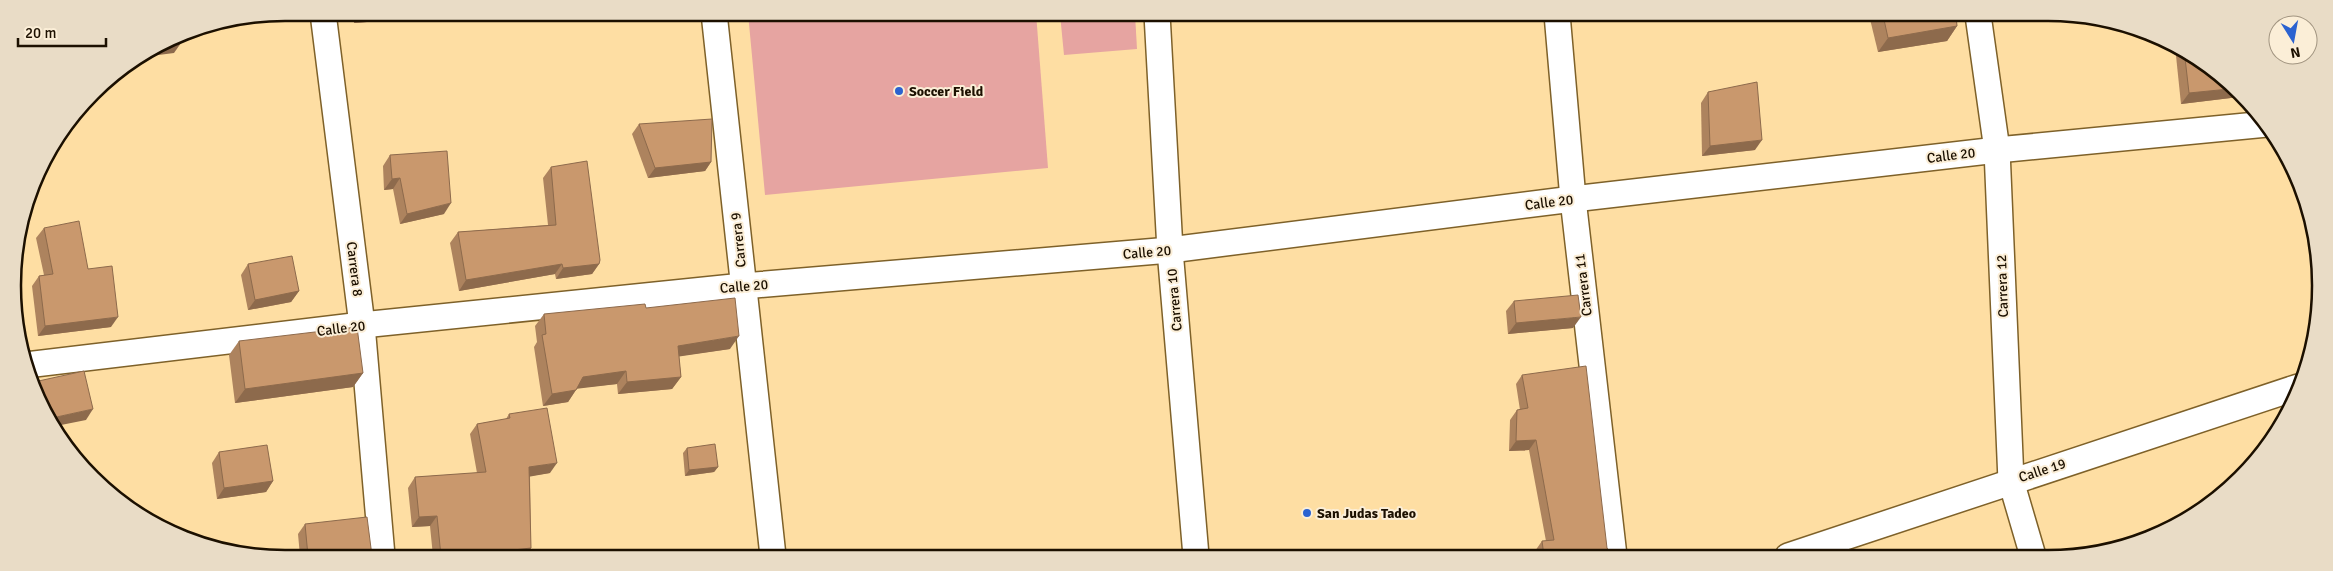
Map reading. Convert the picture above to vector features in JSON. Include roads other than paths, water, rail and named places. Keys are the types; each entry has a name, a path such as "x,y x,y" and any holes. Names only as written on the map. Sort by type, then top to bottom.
{"street":[{"name":"Carrera 8","path":"324,21 362,325 381,550"},
{"name":"Carrera 9","path":"715,21 772,550"},
{"name":"Carrera 10","path":"1157,21 1170,250 1195,550"},
{"name":"Carrera 11","path":"1558,21 1573,199 1613,550"},
{"name":"Carrera 12","path":"1979,21 1997,150 2011,481 2031,550"},
{"name":"Calle 20","path":"33,365 362,325 743,286 1170,250 1573,199 1997,150 2257,125"},
{"name":"Calle 19","path":"1806,550 2290,391"}],"place":[{"name":"Soccer Field","path":"899,91"},
{"name":"San Judas Tadeo","path":"1307,513"}]}
